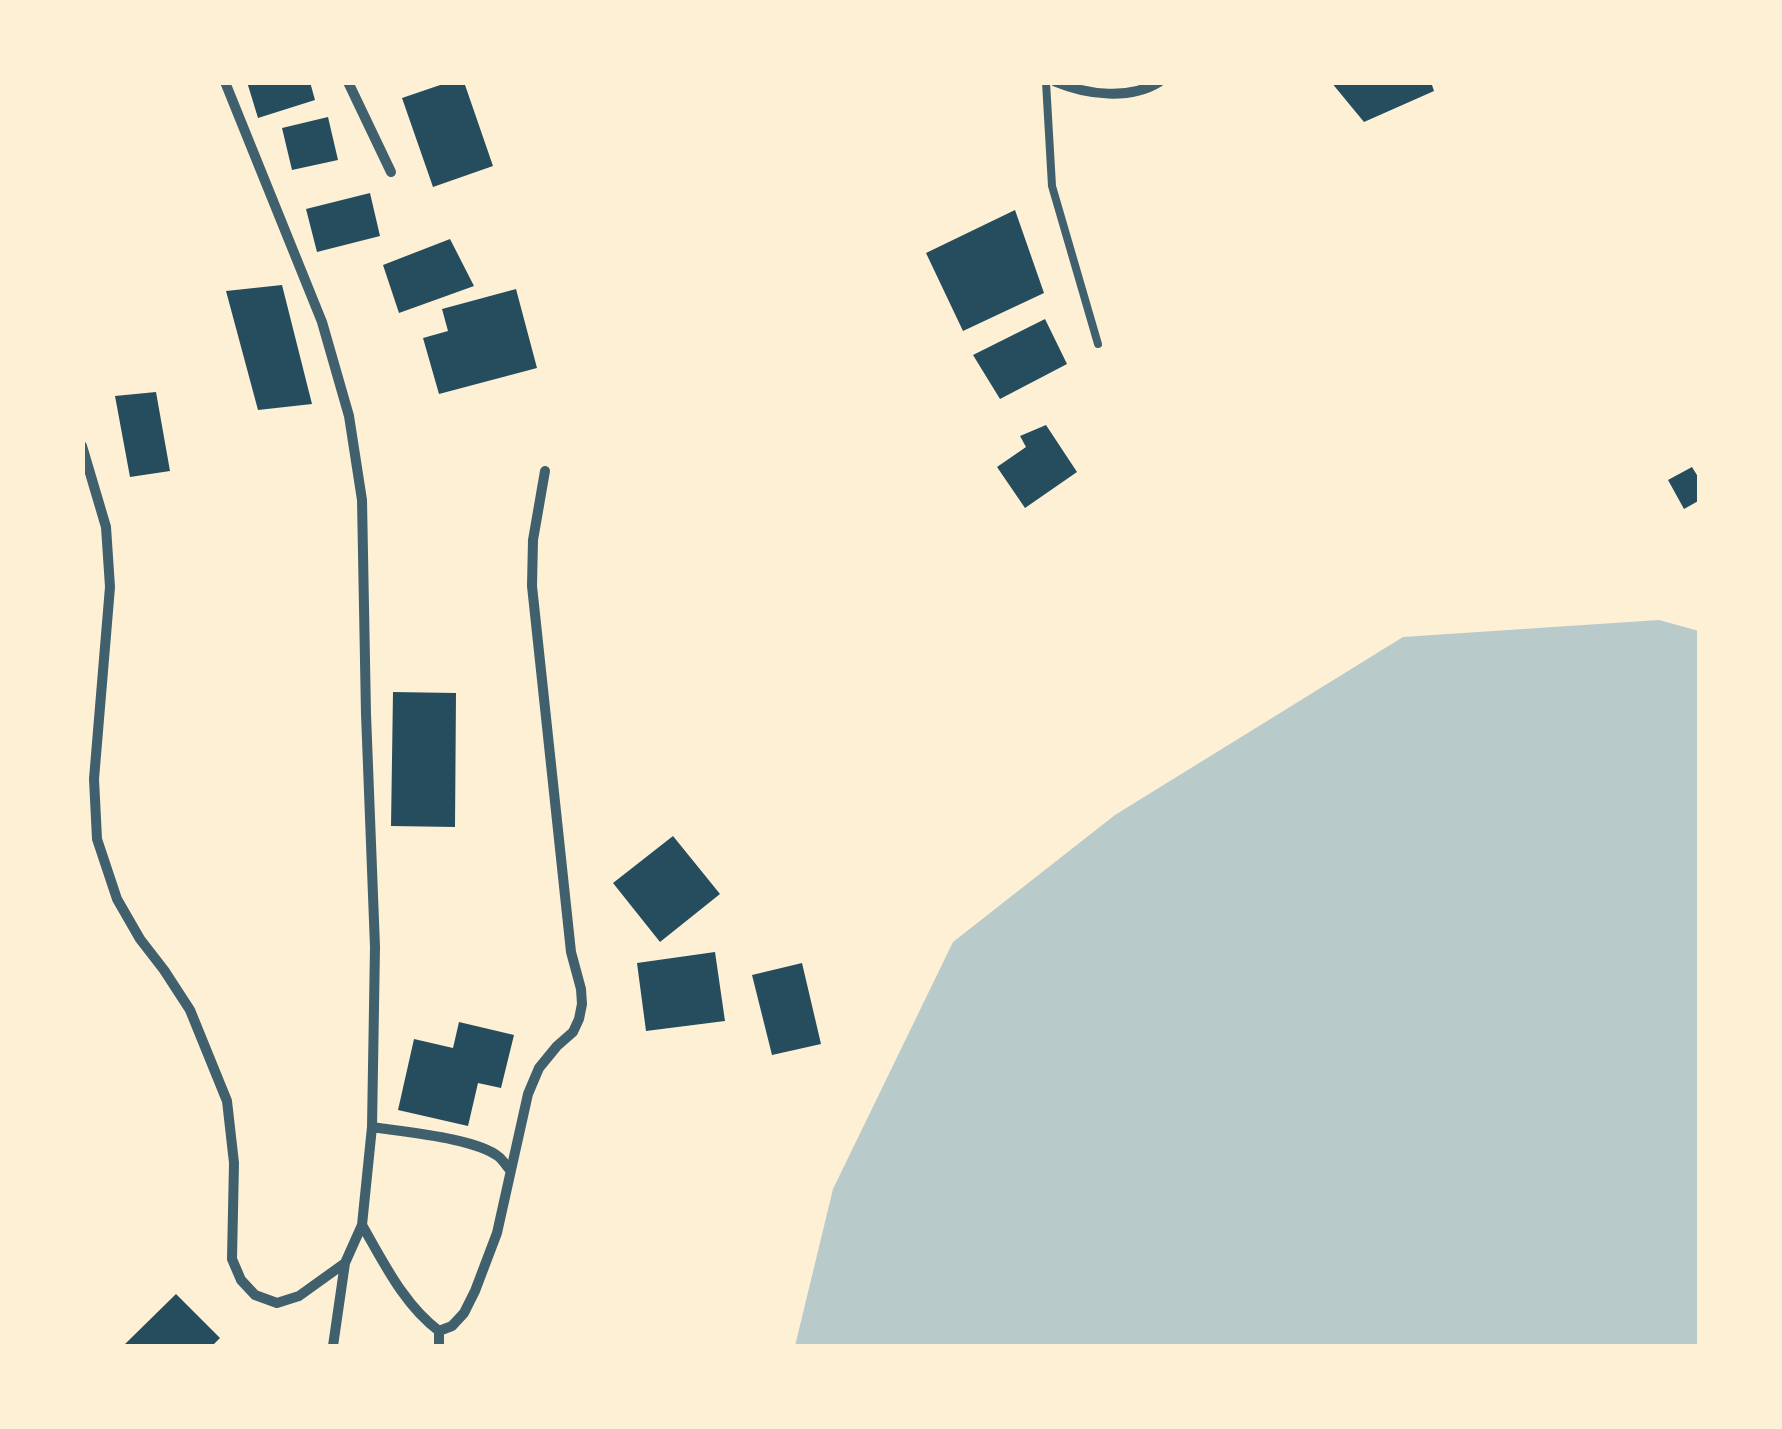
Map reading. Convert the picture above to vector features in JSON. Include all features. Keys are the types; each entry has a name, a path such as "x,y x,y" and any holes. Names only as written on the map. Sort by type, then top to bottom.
{"street":[{"path":"225,82 322,322 349,416 362,500 375,947 372,1127 362,1225 346,1263 333,1346"},
{"path":"348,82 391,172"},
{"path":"1056,82 1111,94 1131,94 1160,82"},
{"path":"82,446 106,526 110,587 94,779 97,839 117,899 190,1010 227,1101 234,1163 232,1259 241,1280 255,1295 277,1303 300,1296 346,1263"},
{"path":"439,1331 452,1326 464,1313 475,1292 497,1233 528,1094 540,1068 556,1046 573,1032 582,1004 570,952 532,586 533,540 545,472"},
{"path":"372,1127 487,1150 501,1158 510,1170"},
{"path":"362,1225 398,1287 439,1331"},
{"path":"439,1331 439,1346"}],"lane":[{"path":"1046,82 1052,186 1098,344"}],"shaded area":[{"path":"1659,620 1699,631 1699,1346 795,1346 833,1189 953,942 1115,815 1403,637"}],"building":[{"path":"247,82 310,82 315,100 258,118"},
{"path":"449,82 464,82 493,166 433,187 402,98"},
{"path":"1331,82 1431,82 1434,91 1364,122"},
{"path":"328,117 338,160 292,170 282,128"},
{"path":"370,193 380,236 317,252 306,209"},
{"path":"1015,210 1044,293 963,331 926,253"},
{"path":"450,239 474,286 399,313 383,265"},
{"path":"282,285 312,404 258,410 226,291"},
{"path":"516,289 537,368 439,394 423,338 448,331 442,309"},
{"path":"1045,319 1067,364 1000,399 973,355"},
{"path":"156,392 170,471 130,477 115,396"},
{"path":"1046,425 1077,472 1025,508 997,467 1026,447 1020,436"},
{"path":"1692,467 1700,480 1700,500 1684,509 1668,480"},
{"path":"393,692 456,693 455,827 391,826"},
{"path":"673,836 720,894 660,942 613,883"},
{"path":"715,952 725,1021 646,1031 637,963"},
{"path":"802,963 821,1044 772,1055 752,975"},
{"path":"459,1022 514,1035 501,1088 478,1083 468,1126 398,1110 414,1039 453,1048"},
{"path":"176,1294 220,1338 212,1346 123,1346"}]}
